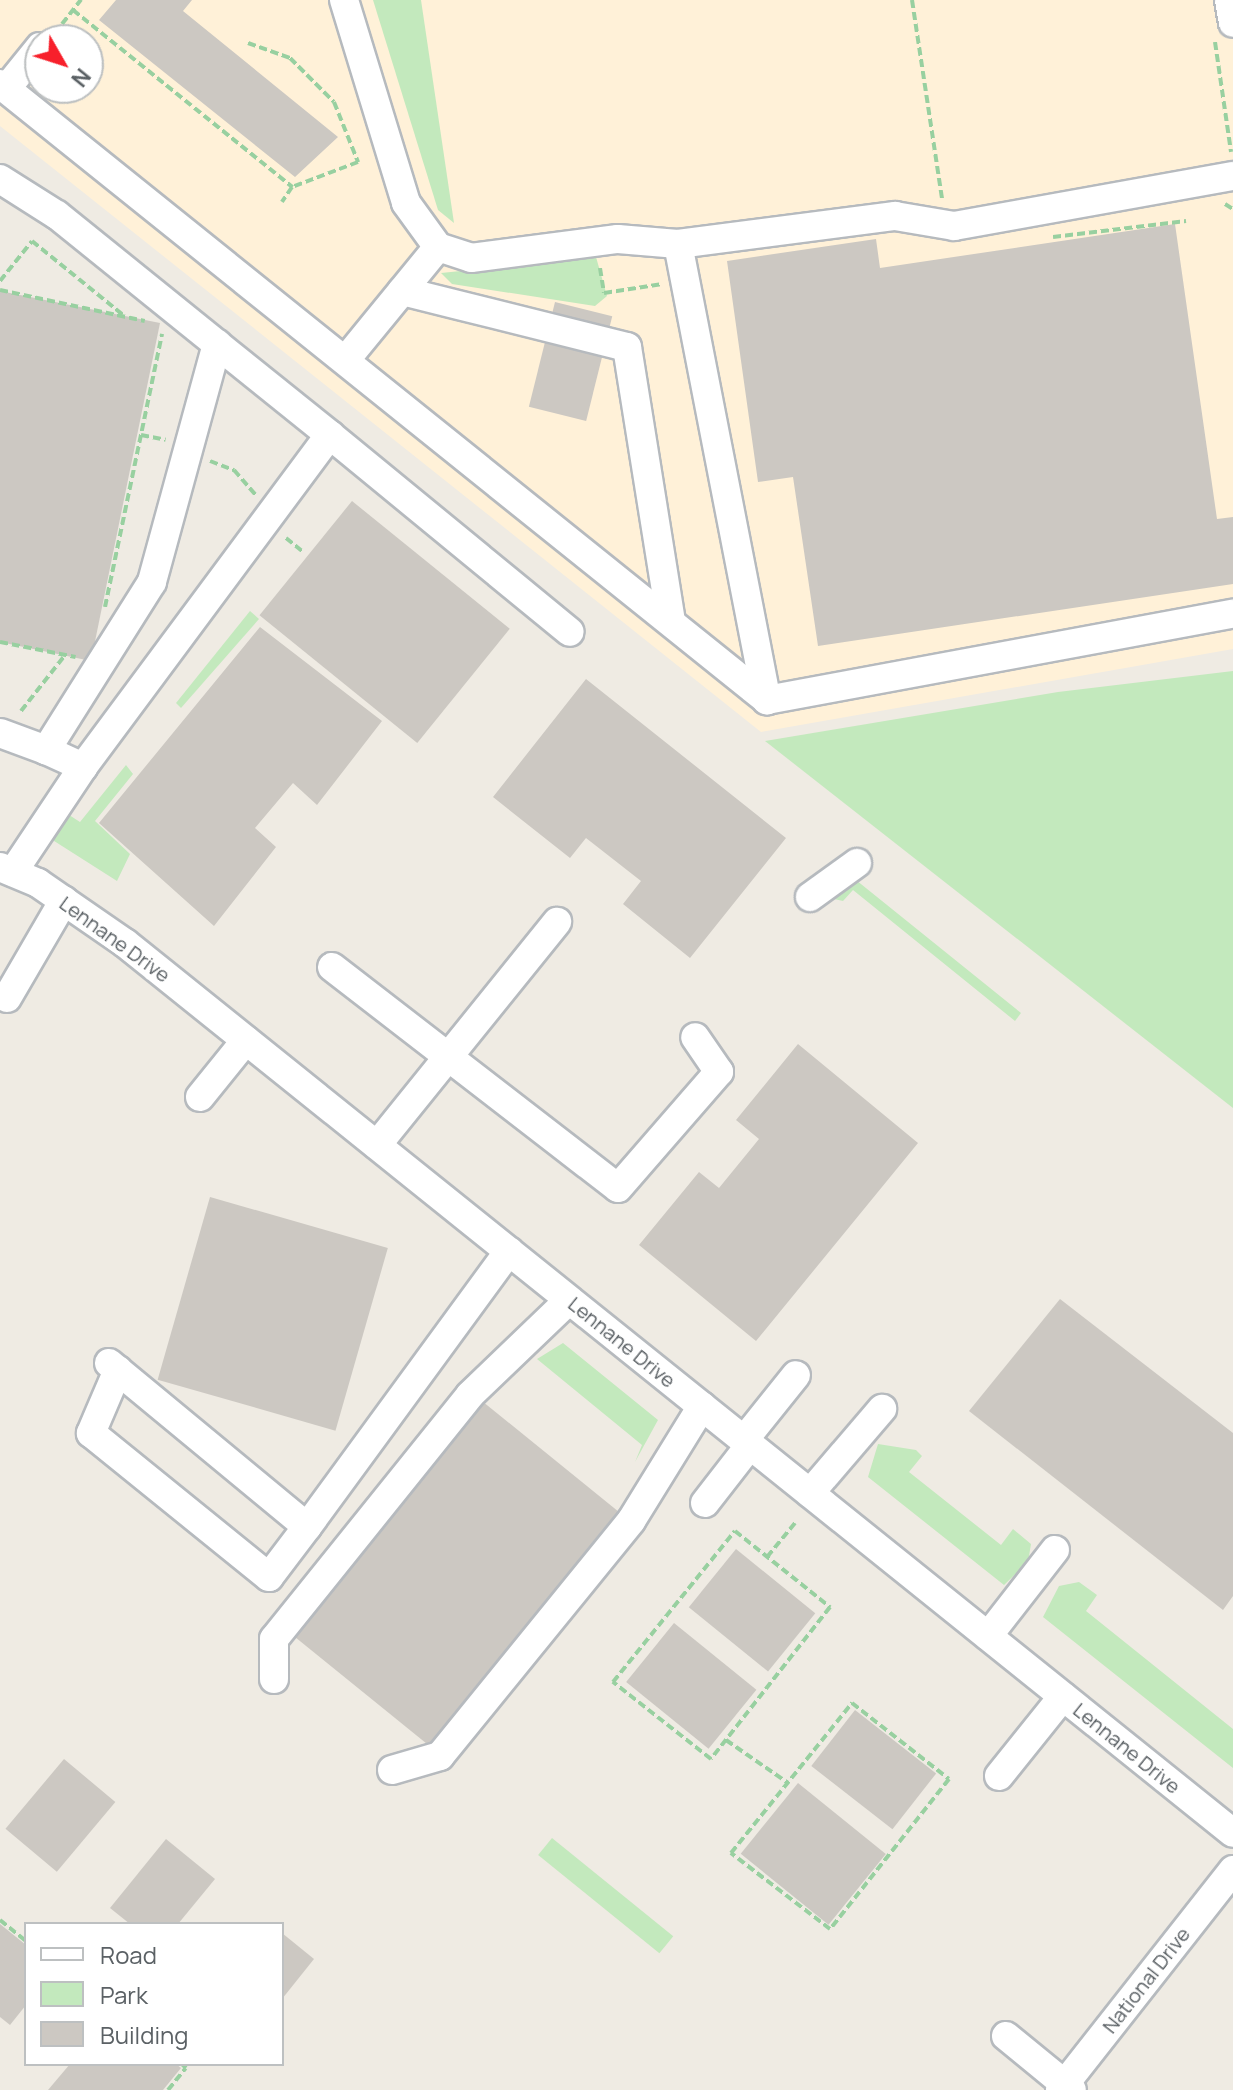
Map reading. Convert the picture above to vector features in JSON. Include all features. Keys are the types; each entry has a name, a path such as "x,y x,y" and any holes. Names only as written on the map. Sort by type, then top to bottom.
{"street":[{"path":"344,0 406,203 438,247 471,258 618,239 678,244 895,216 938,224 1227,177"},
{"path":"1223,27 1229,0"},
{"path":"24,64 3,87 348,357 767,700 1233,614"},
{"path":"0,179 57,215 570,632"},
{"path":"678,244 767,700"},
{"path":"348,357 438,247"},
{"path":"402,291 627,347 671,621"},
{"path":"46,750 152,582 217,344"},
{"path":"6,870 330,435"},
{"path":"6,720 46,750 83,767"},
{"path":"810,897 857,863"},
{"name":"Lennane Drive","path":"6,870 64,900 246,1040 1233,1833"},
{"path":"7,998 64,900"},
{"path":"377,1145 557,922"},
{"path":"332,967 618,1188 719,1072 695,1037"},
{"path":"200,1097 246,1040"},
{"path":"307,1527 113,1367 91,1433 269,1577 307,1527 509,1251"},
{"path":"274,1679 274,1639 470,1395 569,1300"},
{"path":"705,1503 796,1375"},
{"path":"392,1770 440,1756 631,1521 702,1406"},
{"path":"810,1493 882,1409"},
{"path":"988,1636 1055,1550"},
{"path":"999,1776 1063,1696"},
{"name":"National Drive","path":"1066,2088 1233,1870"},
{"path":"1006,2036 1066,2088"}],"path":[{"path":"61,24 81,0"},
{"path":"912,0 942,200 938,224"},
{"path":"73,10 292,187"},
{"path":"1223,27 1231,153 1220,165 1227,177 1225,210 1233,209"},
{"path":"248,43 294,60 352,131 358,162 292,187 282,202"},
{"path":"0,281 32,241 125,316"},
{"path":"598,254 604,293 664,283"},
{"path":"0,290 149,321"},
{"path":"103,615 164,325"},
{"path":"141,435 234,470 302,551"},
{"path":"0,642 94,661"},
{"path":"6,720 23,712 65,655"},
{"path":"767,1557 795,1523"},
{"path":"735,1531 767,1557 830,1607 711,1759 613,1682 735,1531"},
{"path":"852,1703 949,1779 830,1929 731,1853 788,1783 852,1703"},
{"path":"726,1740 788,1783"},
{"path":"0,1920 24,1939"},
{"path":"168,2090 186,2068 184,2066"}],"shaded area":[{"path":"0,0 1233,0 1233,649 761,732 0,126"}],"green space":[{"path":"373,0 421,0 454,223 438,210"},
{"path":"596,257 607,296 595,306 452,284 441,273"},
{"path":"250,611 259,619 181,708 176,703"},
{"path":"1233,671 1233,1108 765,741 1058,692"},
{"path":"126,765 133,774 95,821 130,854 117,881 51,839 66,813 80,822"},
{"path":"851,876 1021,1013 1015,1021 853,890 843,901 834,899"},
{"path":"563,1343 658,1420 635,1462 642,1445 537,1359"},
{"path":"878,1444 916,1450 922,1456 909,1472 1001,1545 1013,1529 1031,1544 1028,1562 1004,1585 868,1477"},
{"path":"1079,1582 1097,1595 1086,1611 1233,1729 1233,1768 1043,1617 1059,1586"},
{"path":"552,1838 673,1936 659,1953 538,1855"}],"building":[{"path":"116,0 192,0 183,11 338,137 295,177 99,20"},
{"path":"1175,224 1217,519 1233,517 1233,584 818,646 793,477 758,482 727,261 876,239 880,268"},
{"path":"0,291 160,323 91,661 0,642"},
{"path":"555,302 612,316 586,421 529,407"},
{"path":"352,501 510,629 417,743 259,615"},
{"path":"260,627 382,721 317,805 293,783 255,828 276,847 214,926 99,823"},
{"path":"586,679 786,838 690,958 623,904 641,881 586,838 570,858 493,797"},
{"path":"798,1044 918,1143 756,1341 639,1245 699,1172 719,1188 759,1139 736,1120"},
{"path":"210,1197 388,1248 335,1431 158,1380"},
{"path":"1060,1299 1233,1433 1233,1596 1223,1610 969,1411"},
{"path":"477,1397 627,1518 438,1752 288,1631"},
{"path":"736,1549 815,1613 768,1671 689,1607"},
{"path":"674,1623 756,1690 709,1749 626,1682"},
{"path":"855,1710 936,1773 892,1829 811,1766"},
{"path":"64,1759 115,1802 57,1872 6,1829"},
{"path":"798,1783 886,1854 829,1925 741,1854"},
{"path":"166,1839 215,1879 180,1922 128,1922 110,1908"},
{"path":"0,1924 24,1943 24,2008 10,2025 0,2017"},
{"path":"284,1935 314,1959 284,1996"},
{"path":"68,2066 181,2068 163,2090 48,2090"}]}
